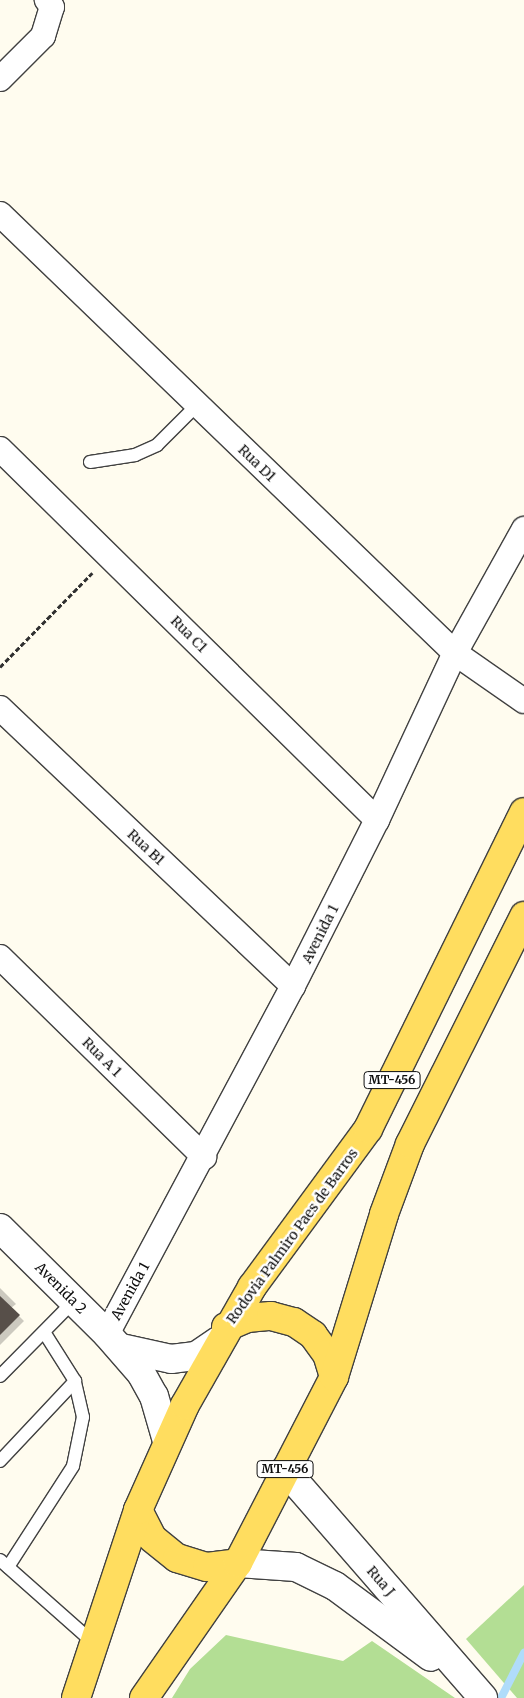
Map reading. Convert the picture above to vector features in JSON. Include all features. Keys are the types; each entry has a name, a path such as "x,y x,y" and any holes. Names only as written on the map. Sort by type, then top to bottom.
{"main road":[{"name":"Rodovia Palmiro Paes de Barros","path":"76,1698 138,1510 167,1441 222,1334 252,1286 368,1129 524,812"},
{"name":"MT-456","path":"144,1698 238,1563 334,1377 384,1214 410,1144 524,916"},
{"path":"222,1334 247,1318 271,1316 294,1322 313,1336 327,1354 334,1377"},
{"path":"138,1510 152,1538 177,1558 207,1567 238,1563"}],"street":[{"path":"0,79 43,36 52,7 47,0"},
{"name":"Rua D1","path":"0,214 455,653 524,701"},
{"name":"Rua C1","path":"0,450 110,555 377,820"},
{"name":"Avenida 1","path":"114,1341 204,1157 377,820 455,653 524,529"},
{"name":"Rua B1","path":"0,708 293,986"},
{"name":"Rua A 1","path":"0,957 204,1157"},
{"name":"Avenida 2","path":"0,1228 114,1341 154,1396 167,1441"},
{"path":"114,1341 171,1359 196,1356 222,1334"},
{"name":"Rua J","path":"285,1470 480,1695"},
{"name":"Rua J","path":"238,1563 296,1568 335,1586 480,1695"}],"lane":[{"path":"90,462 135,455 157,445 197,405"},
{"path":"0,1376 74,1301"},
{"path":"44,1332 75,1381 83,1417 73,1466 4,1563 95,1644"},
{"path":"0,1462 75,1381"}],"path":[{"path":"0,667 110,555"}],"green space":[{"path":"524,1585 524,1698 517,1698 466,1639"},
{"path":"226,1635 343,1661 372,1641 455,1698 172,1698 190,1669"}],"building":[{"path":"0,1296 20,1315 0,1335"}],"waterway":[{"path":"501,1698 524,1653"}]}
